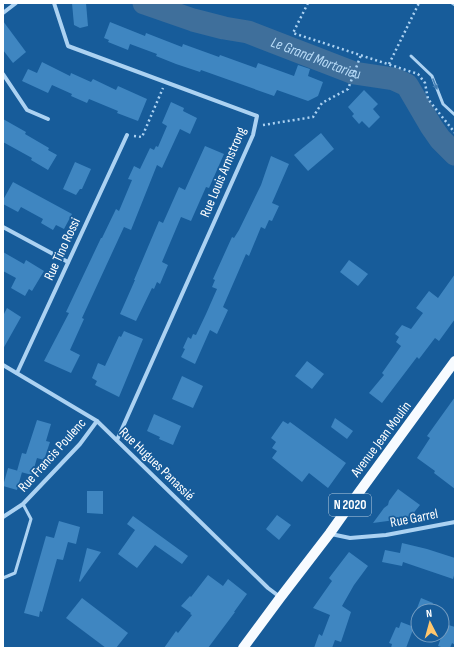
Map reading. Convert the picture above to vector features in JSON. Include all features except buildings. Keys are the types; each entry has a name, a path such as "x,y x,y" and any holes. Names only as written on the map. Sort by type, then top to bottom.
{"main road":[{"name":"Avenue Jean Moulin","path":"244,648 280,598 330,534 455,361"}],"street":[{"path":"3,12 16,3"},
{"name":"Rue Louis Armstrong","path":"54,3 68,46 257,116 253,135 117,440"},
{"path":"3,74 27,110 48,119"},
{"name":"Rue Tino Rossi","path":"17,373 127,135"},
{"path":"3,227 68,262"},
{"name":"Rue Hugues Panassié","path":"3,365 97,422 280,598"},
{"name":"Rue Francis Poulenc","path":"3,517 23,504 80,444 97,422"},
{"name":"Rue Garrel","path":"330,534 350,538 386,535 455,522"}],"lane":[{"path":"411,56 432,76 443,104 455,114"},
{"path":"3,578 15,573 31,519 23,504"}],"path":[{"path":"308,3 294,33 418,74 425,83 428,99 455,133"},
{"path":"389,64 419,3"},
{"path":"255,126 313,117 322,103 348,89 361,55"},
{"path":"127,135 142,137 165,82"}],"waterway":[{"name":"Le Grand Mortarieu","path":"144,3 193,20 224,28 248,32 354,73 394,79 407,85 440,139 455,154"}]}
